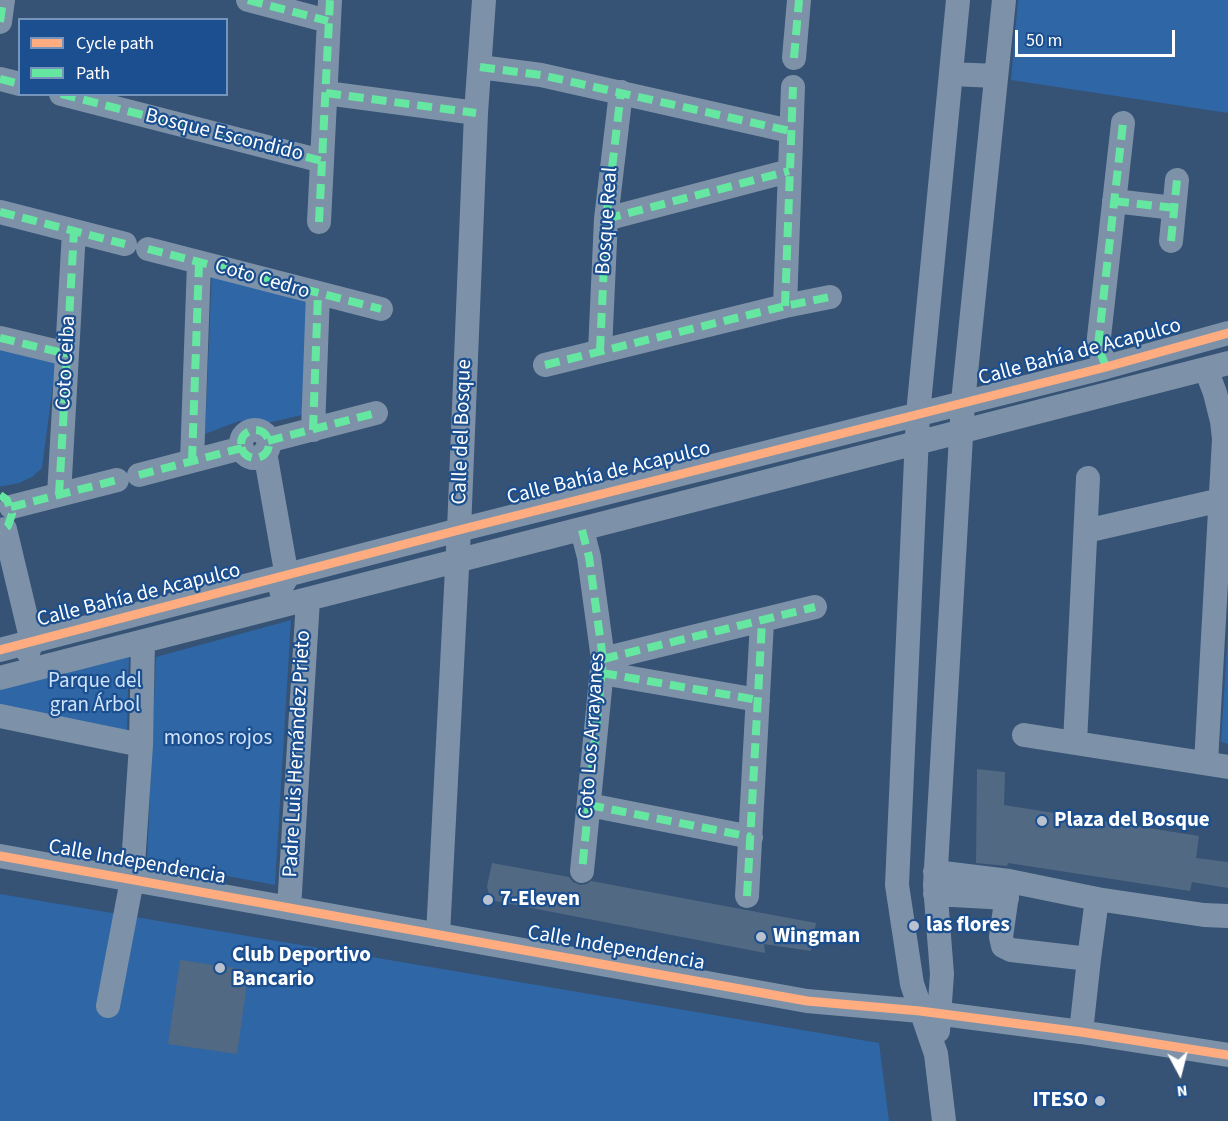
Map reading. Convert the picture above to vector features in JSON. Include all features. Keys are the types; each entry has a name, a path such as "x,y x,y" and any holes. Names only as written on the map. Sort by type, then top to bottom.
{"street":[{"path":"0,22 3,0"},
{"name":"Bosque Escondido","path":"69,96 322,161 329,10 248,0"},
{"name":"Calle del Bosque","path":"438,935 459,531 476,113 484,0"},
{"path":"794,58 799,0"},
{"path":"944,1121 930,1013 912,984 897,885 916,442 958,0"},
{"path":"930,1013 942,974 935,884 963,402 1004,0"},
{"path":"480,67 541,75 790,131"},
{"path":"951,74 996,76"},
{"path":"0,79 18,84"},
{"path":"785,306 793,87"},
{"name":"Bosque Real","path":"600,351 606,219 621,92"},
{"path":"326,93 476,113"},
{"path":"1106,367 1098,346 1123,123"},
{"path":"319,222 322,161"},
{"path":"606,219 789,171"},
{"path":"1170,241 1177,180"},
{"path":"1114,201 1174,208"},
{"path":"0,212 199,263"},
{"name":"Coto Ceiba","path":"59,495 74,231"},
{"name":"Coto Cedro","path":"192,461 199,263 318,293 313,430"},
{"path":"318,293 381,309"},
{"path":"545,365 830,297"},
{"name":"Calle Bahía de Acapulco","path":"22,652 143,642 281,588 459,531 1106,367 1228,333"},
{"path":"0,338 67,354"},
{"path":"1024,735 1217,765 1224,439 1215,393 1217,366"},
{"name":"Calle Bahía de Acapulco","path":"0,678 22,652 281,588 308,600 1217,366"},
{"path":"22,652 4,516 59,495 192,461 257,450 313,430 376,413"},
{"path":"257,450 281,588"},
{"path":"1075,743 1088,478"},
{"path":"1086,531 1221,500"},
{"name":"Coto Los Arrayanes","path":"582,530 589,557 602,666 582,871"},
{"path":"0,579 22,652"},
{"name":"Padre Luis Hernández Prieto","path":"289,908 308,600"},
{"path":"602,666 815,608"},
{"path":"747,896 762,622"},
{"path":"108,1006 132,880 141,745 143,642"},
{"path":"602,666 758,700"},
{"path":"0,716 141,745"},
{"path":"589,805 751,837"},
{"name":"Calle Independencia","path":"0,856 807,1001 930,1013 1081,1032 1228,1055"},
{"path":"897,885 935,884 1097,898 1204,915 1228,916"},
{"path":"1008,890 1001,937 1003,946 1011,950 1089,959"},
{"path":"1081,1032 1097,898"}],"green space":[{"path":"1018,0 1228,0 1228,113 1011,80"},
{"path":"212,270 313,290 306,414 263,424 239,421 205,434"},
{"path":"0,342 57,354 42,468 32,477 4,486 0,486"},
{"name":"monos rojos","path":"291,620 275,885 147,861 156,657"},
{"path":"1228,631 1228,744 1221,742"},
{"name":"Parque del gran Árbol","path":"129,653 127,731 0,708 0,686"},
{"name":"Club Deportivo Bancario","path":"0,894 879,1043 889,1121 0,1121"}],"building":[{"name":"Plaza del Bosque","path":"977,769 1005,772 1004,805 1199,836 1196,858 1228,862 1228,888 1192,882 1190,891 1008,863 1007,866 976,863"},
{"path":"492,863 569,877 580,885 591,881 816,923 811,951 764,944 765,953 495,901 489,895 487,886"},
{"path":"180,960 249,970 237,1054 168,1044"}],"marked path":[{"path":"0,22 3,0"},
{"path":"248,0 328,21"},
{"path":"319,222 330,0"},
{"path":"794,58 799,0"},
{"path":"480,67 541,75 790,131"},
{"path":"0,79 18,84"},
{"path":"785,306 793,87"},
{"path":"600,351 606,219 621,92"},
{"path":"326,93 476,113"},
{"path":"69,96 322,161"},
{"path":"1106,367 1098,346 1123,123"},
{"path":"606,219 789,171"},
{"path":"1171,241 1177,180"},
{"path":"1114,201 1174,208"},
{"path":"0,212 125,244"},
{"path":"59,495 74,231"},
{"path":"148,249 381,309"},
{"path":"192,461 199,263"},
{"path":"313,430 318,293"},
{"path":"545,365 830,297"},
{"path":"0,338 67,354"},
{"path":"268,441 376,413"},
{"path":"255,430 265,434 269,444 265,454 255,458 245,454 241,444 245,434 255,430"},
{"path":"139,475 242,448"},
{"path":"11,507 117,480"},
{"path":"0,495 7,500 12,514 8,526 0,532"},
{"path":"582,530 589,557 603,659 582,871"},
{"path":"603,659 815,607"},
{"path":"747,896 762,622"},
{"path":"602,673 758,700"},
{"path":"589,805 751,837"}],"cycle path":[{"path":"0,650 459,530 1106,367 1228,333"},
{"path":"0,856 807,1001 920,1011 1081,1032 1228,1055"}],"place":[{"name":"Plaza del Bosque","path":"1042,821"},
{"name":"7-Eleven","path":"488,900"},
{"name":"las flores","path":"914,926"},
{"name":"Wingman","path":"761,937"},
{"name":"Club Deportivo Bancario","path":"220,968"},
{"name":"ITESO","path":"1100,1101"}]}
